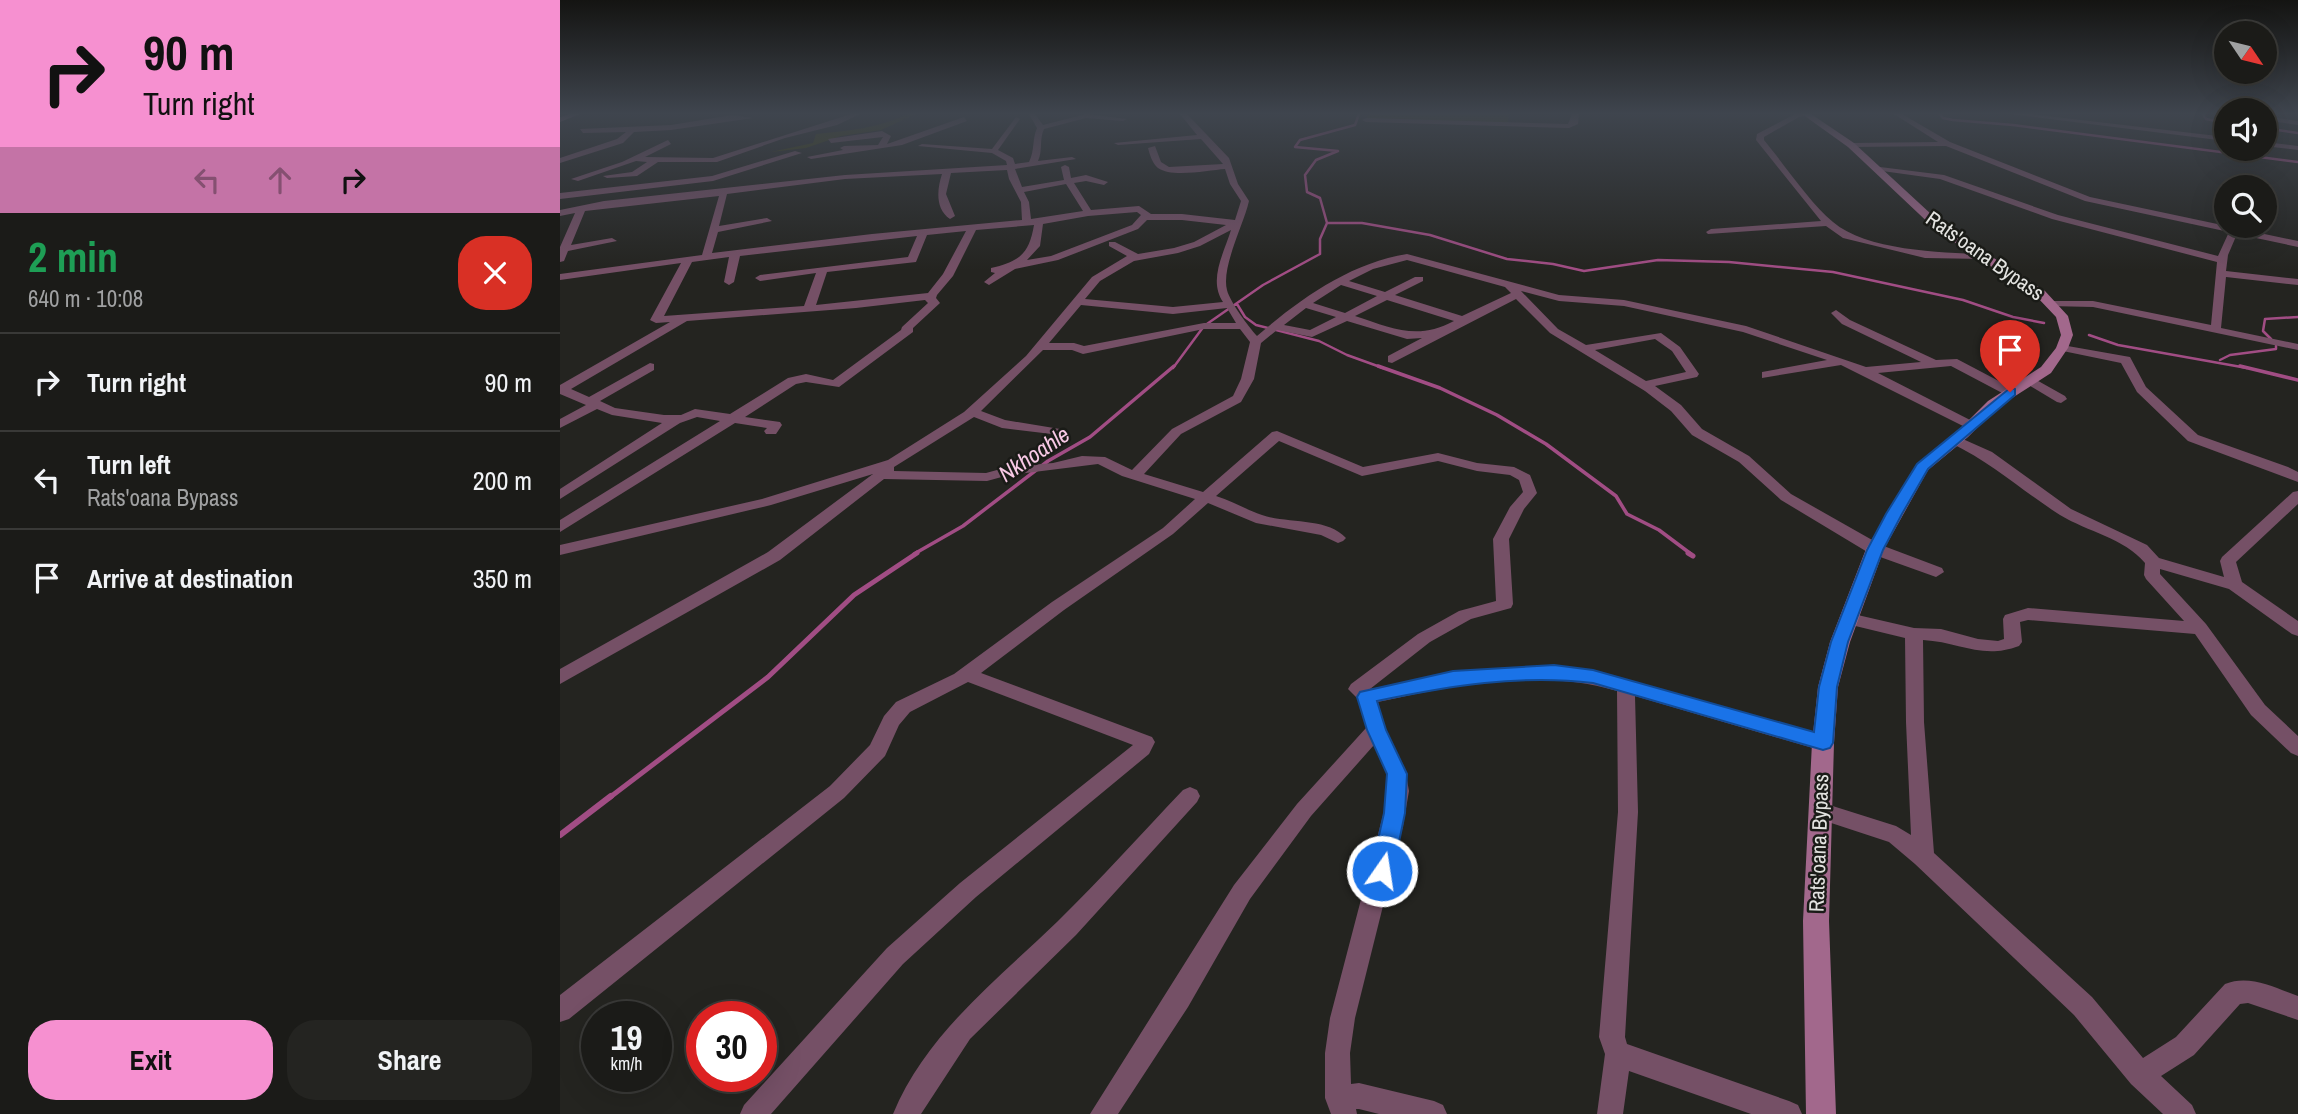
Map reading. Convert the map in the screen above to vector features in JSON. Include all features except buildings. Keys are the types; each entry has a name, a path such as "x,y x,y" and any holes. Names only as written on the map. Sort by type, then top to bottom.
{"street":[{"path":"620,166 575,179 634,174 647,166"},
{"path":"560,196 713,178 754,166"},
{"path":"845,177 846,166"},
{"path":"560,213 845,177 1017,166"},
{"path":"560,677 774,556 888,469 972,412 1041,347 1096,279 1122,263 1197,244 1240,221 1245,201 1234,184 1228,166 1175,170 1161,166"},
{"path":"1781,166 1828,223 1846,236 1925,255 1982,257"},
{"path":"2004,166 2096,201 2214,227"},
{"path":"1010,167 1026,201 1027,222"},
{"path":"1065,167 1068,181 1084,200 1088,213"},
{"path":"1875,168 1941,177 2055,217 2222,260"},
{"name":"Rats'oana Bypass","path":"1821,1114 1816,921 1820,811 1828,687 1840,642 1875,550 1922,467 1993,404 2046,370 2062,348 2067,335 2065,323 2053,304 1940,228 1875,168"},
{"path":"947,172 941,189 943,204 950,216"},
{"path":"1020,190 1086,178 1104,182"},
{"path":"706,257 716,229 722,192"},
{"path":"563,247 581,209"},
{"path":"560,277 706,257 1039,221 1088,213 1139,209 1149,216"},
{"path":"995,270 1054,258 1135,227 1144,217 1149,216 1237,223"},
{"path":"716,229 767,221"},
{"path":"989,282 1027,256 1035,246 1039,221"},
{"path":"1237,223 1234,242 1220,285 1224,298 1241,326 1256,342"},
{"path":"1711,232 1828,223"},
{"path":"688,260 675,289 656,320 931,296 950,272 955,257 974,227"},
{"path":"760,278 912,260 923,232"},
{"path":"2215,330 2221,299 2220,273 2224,245 2229,238"},
{"path":"2268,238 2298,244"},
{"path":"563,247 612,241"},
{"path":"1112,244 1138,258"},
{"path":"729,282 735,254"},
{"path":"1135,475 1156,448 1182,428 1236,400 1247,381 1256,342 1277,324 1342,282 1385,260 1407,257 1513,290 1576,302 1624,303 1715,321 1841,361 1922,398 1987,455 2066,512 2141,548 2153,562 2235,584 2298,630"},
{"path":"809,308 823,270"},
{"path":"2220,273 2298,282"},
{"path":"1277,324 1282,329 1312,334 1419,279"},
{"path":"1342,282 1463,320"},
{"path":"1392,359 1513,290"},
{"path":"1513,290 1554,331 1676,408 1697,432 1744,460 1786,497 1875,550 1936,572"},
{"path":"560,527 730,418 799,379 835,384 909,330 906,329 935,303 930,299 931,296"},
{"path":"1077,300 1163,311 1216,308 1230,304"},
{"path":"1305,304 1407,336 1437,333"},
{"path":"2053,304 2092,304 2298,347"},
{"path":"1836,313 1846,322 1935,364"},
{"path":"560,390 684,318"},
{"path":"1041,347 1074,346 1083,350 1204,326 1241,326"},
{"path":"1584,349 1657,335 1676,349 1693,374 1643,385"},
{"path":"2062,348 2126,360 2141,389 2193,438 2283,470 2298,478"},
{"path":"1766,375 1841,361"},
{"path":"1863,371 1953,362 2010,392"},
{"path":"560,424 650,367"},
{"path":"2031,381 2061,399"},
{"path":"560,390 612,411 677,419"},
{"path":"972,412 1002,424 1055,432"},
{"path":"560,495 677,419 695,413 775,425 771,431"},
{"path":"560,1010 846,783 878,750 891,721 903,708 967,674 1058,606 1167,531 1277,435 1362,472 1438,457 1477,467 1514,471 1525,478 1530,493 1517,507 1501,539 1505,604 1465,615 1424,638 1357,689 1367,697 1377,730 1397,774 1395,813 1382,871 1341,1018 1341,1106 1359,1096 1434,1114"},
{"path":"560,550 766,502 888,469 987,477 1008,471 1053,467 1082,460 1100,460 1261,520 1325,531 1338,538"},
{"path":"2235,584 2228,561 2251,538 2271,524 2298,495"},
{"path":"2153,562 2152,575 2200,628 2258,710 2298,748"},
{"path":"1849,619 1914,634 1941,635 1978,646 1998,647 2013,642 2011,619 2028,614 2200,628"},
{"path":"1914,634 1915,722 1923,857"},
{"path":"1367,697 1453,678 1554,672 1593,677 1823,743"},
{"path":"753,1114 895,956 968,890 1142,748 1145,742 1098,720 1009,693 967,674"},
{"path":"1610,1114 1618,1054 1612,1037 1628,825 1626,686"},
{"path":"1103,1114 1179,998 1242,892 1304,810 1377,730"},
{"path":"906,1114 927,1078 961,1030 1076,918 1190,796"},
{"path":"1820,811 1896,835 1923,857 2083,1006 2140,1075 2183,1114"},
{"path":"2140,1075 2185,1046 2234,992 2248,992 2298,1008"},
{"path":"1618,1054 1789,1114"}],"waterway":[{"name":"Nkhoahle","path":"1312,166 1305,175 1307,192 1320,198 1327,223"},
{"name":"Nkhoahle","path":"1173,368 1204,326 1263,285 1320,254 1320,239 1327,223"},
{"path":"1327,223 1362,223 1430,235 1507,259 1553,264 1584,271 1658,260 1729,262 1833,272 1963,300 2013,317 2044,323"},
{"path":"1237,304 1245,317 1256,325 1319,341 1383,368"},
{"path":"2271,339 2263,331 2265,319 2298,317"},
{"path":"2089,335 2118,345 2247,368"},
{"path":"2220,360 2230,355 2276,349 2276,346"},
{"name":"Nkhoahle","path":"914,554 963,526 1048,461 1090,437 1174,366"},
{"path":"1378,366 1440,388 1497,415 1546,444 1616,496 1627,514 1659,530 1691,554"},
{"path":"2240,366 2298,380"},
{"name":"Nkhoahle","path":"609,798 768,677 854,595 917,553"},
{"path":"1688,553 1693,556"},
{"name":"Nkhoahle","path":"560,835 611,796"}],"route":[{"path":"1382,871 1395,813 1397,774 1377,730 1367,697 1453,678 1554,672 1593,677 1823,743 1828,687 1840,642 1875,550 1894,514 1922,467 2010,392"}]}
